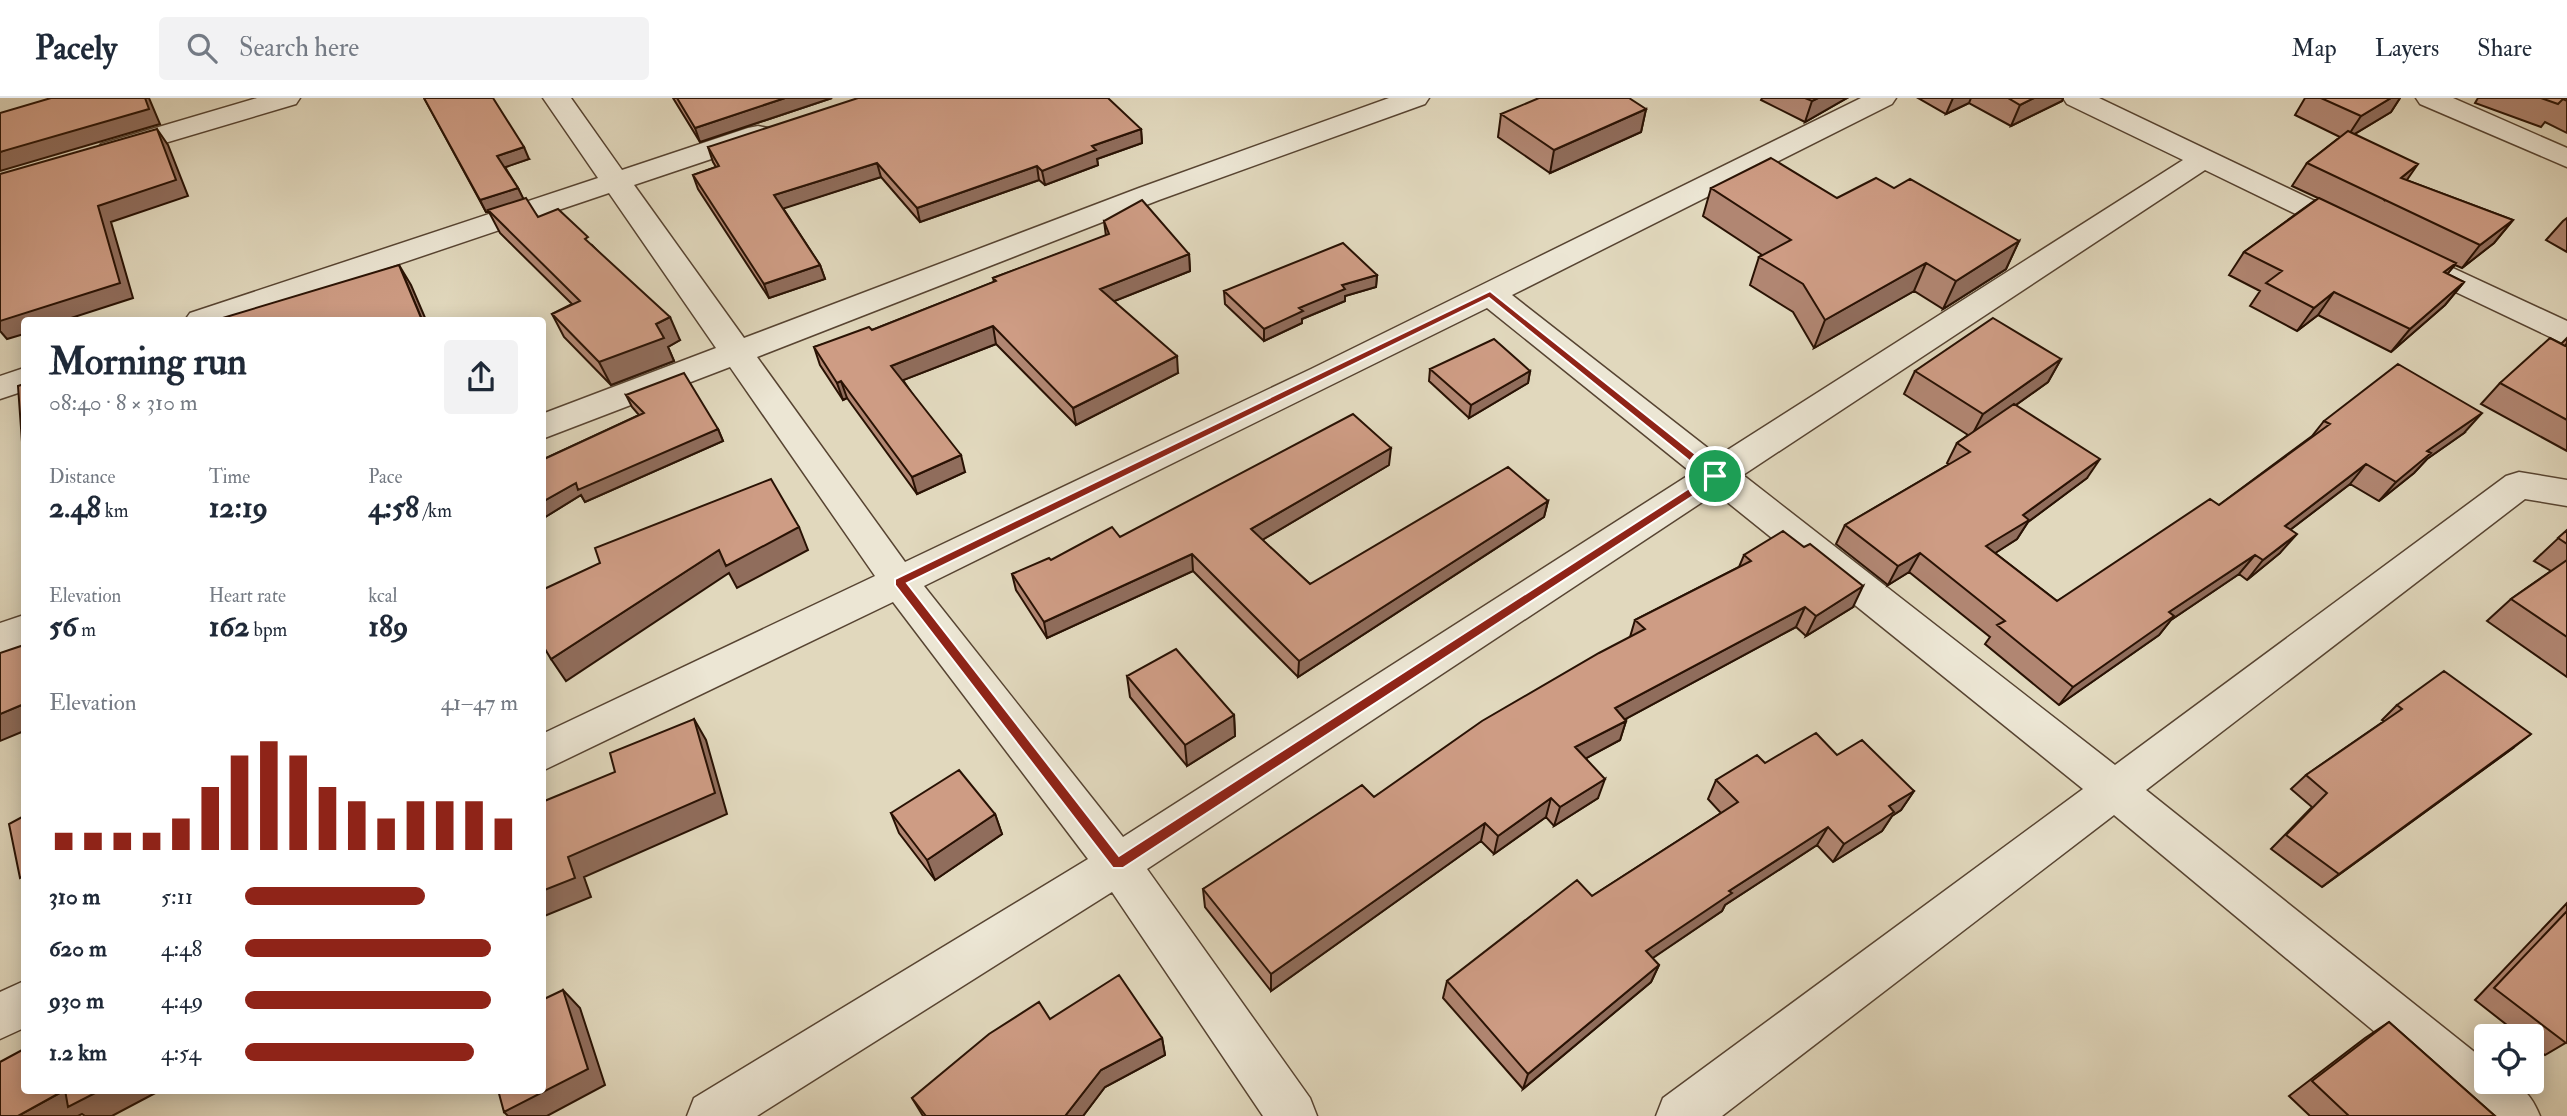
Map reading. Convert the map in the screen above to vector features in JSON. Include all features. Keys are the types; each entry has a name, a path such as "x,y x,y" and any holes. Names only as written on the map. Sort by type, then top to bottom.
{"street":[{"path":"91,156 286,98"},
{"path":"557,98 899,582 1118,864 1292,1116"},
{"path":"546,425 1149,194 1415,98"},
{"path":"546,752 1490,294 1882,98"},
{"path":"2077,98 2567,334"},
{"path":"2430,98 2567,158"},
{"path":"210,317 788,124"},
{"path":"712,1116 1118,864 2203,159"},
{"path":"1490,294 1715,476 2114,789 2515,1116"},
{"path":"0,387 21,380"},
{"path":"1681,1116 2519,485 2567,493"},
{"path":"0,640 21,631"},
{"path":"0,1016 21,1006"}],"building":[{"path":"51,98 145,98 149,109 0,152 0,113"},
{"path":"424,98 493,98 524,147 497,156 518,188 480,200"},
{"path":"677,98 785,98 695,128"},
{"path":"858,98 1108,98 1141,129 1092,146 1096,150 1042,171 1037,166 917,208 877,163 774,195 820,265 764,284 693,175 719,166 708,147"},
{"path":"1539,98 1629,98 1646,109 1554,150 1501,114"},
{"path":"2008,98 2034,98 2020,105"},
{"path":"2321,98 2391,98 2361,116"},
{"path":"2541,98 2567,98 2567,101 2563,99 2558,104"},
{"path":"157,129 176,180 98,206 120,283 0,321 0,174"},
{"path":"2348,131 2418,164 2401,178 2513,220 2480,245 2307,163"},
{"path":"1771,158 1837,198 1876,178 1894,188 1910,179 2019,241 1956,281 1926,263 1825,320 1803,284 1759,257 1791,240 1711,188"},
{"path":"526,198 538,217 558,209 588,237 585,239 670,317 656,324 664,338 599,362 552,314 580,301 488,210"},
{"path":"2319,198 2456,263 2444,272 2464,282 2410,329 2334,292 2314,308 2266,283 2282,271 2244,252"},
{"path":"1142,200 1189,254 1100,289 1177,356 1073,408 993,326 891,366 961,455 912,477 841,381 837,383 814,347 869,327 872,330 996,281 993,278 1109,234 1104,221"},
{"path":"1343,243 1377,275 1342,285 1345,289 1299,308 1303,311 1264,329 1224,291"},
{"path":"399,265 421,317 226,317"},
{"path":"1993,318 2061,359 1983,414 1915,371"},
{"path":"2550,338 2565,346 2567,343 2567,420 2500,383"},
{"path":"1494,339 1530,371 1471,405 1430,369"},
{"path":"2398,364 2482,413 2427,451 2431,453 2396,482 2366,464 2285,526 2297,534 2263,560 2255,555 2169,612 2174,616 2073,687 1997,625 2005,621 1920,553 1898,566 1845,525 1970,452 1957,443 2014,404 2100,459 2023,515 2029,520 1986,546 2057,601 2210,499 2219,505 2330,424 2324,421"},
{"path":"684,373 718,429 578,490 576,483 546,500 546,458 644,413 626,395"},
{"path":"21,385 21,428 18,386"},
{"path":"1353,414 1391,448 1251,529 1310,584 1508,467 1548,501 1299,661 1192,554 1044,622 1012,574 1049,558 1051,560 1112,527 1120,537"},
{"path":"771,479 799,527 726,566 719,550 551,659 546,651 546,588 600,563 595,548"},
{"path":"2567,530 2567,544 2558,538"},
{"path":"1783,531 1804,547 1810,544 1863,586 1816,616 1805,607 1615,708 1626,721 1575,747 1605,779 1560,807 1551,798 1498,836 1485,823 1271,974 1203,889 1362,785 1374,797 1482,721 1645,629 1635,620 1751,561 1744,555"},
{"path":"2567,560 2567,637 2511,599"},
{"path":"21,646 21,705 0,714 0,653"},
{"path":"1176,649 1234,715 1185,745 1127,676"},
{"path":"2444,671 2531,734 2339,874 2286,835 2327,793 2306,775 2402,709 2397,705"},
{"path":"694,719 715,793 568,857 575,878 546,889 546,800 615,772 610,753"},
{"path":"1816,733 1837,755 1862,740 1914,791 1889,806 1894,812 1844,844 1828,827 1729,891 1732,893 1646,951 1659,965 1528,1074 1447,981 1577,880 1592,896 1738,802 1716,780 1757,755 1765,763"},
{"path":"959,770 995,814 927,860 891,813"},
{"path":"21,818 20,878 9,824"},
{"path":"2567,911 2567,1042 2494,988"},
{"path":"1119,975 1162,1038 1101,1070 1065,1116 926,1116 912,1098 989,1034 1039,1002 1050,1019"},
{"path":"563,990 588,1069 546,1090 546,998"},
{"path":"2389,1022 2495,1116 2349,1116 2312,1081"},
{"path":"21,1051 21,1094 58,1094 18,1116 0,1116 0,1062"},
{"path":"66,1094 93,1094 68,1107"},
{"path":"499,1094 539,1094 504,1112"}],"route":[{"path":"1490,294 1715,476 1118,864 899,582 1490,294"}]}
